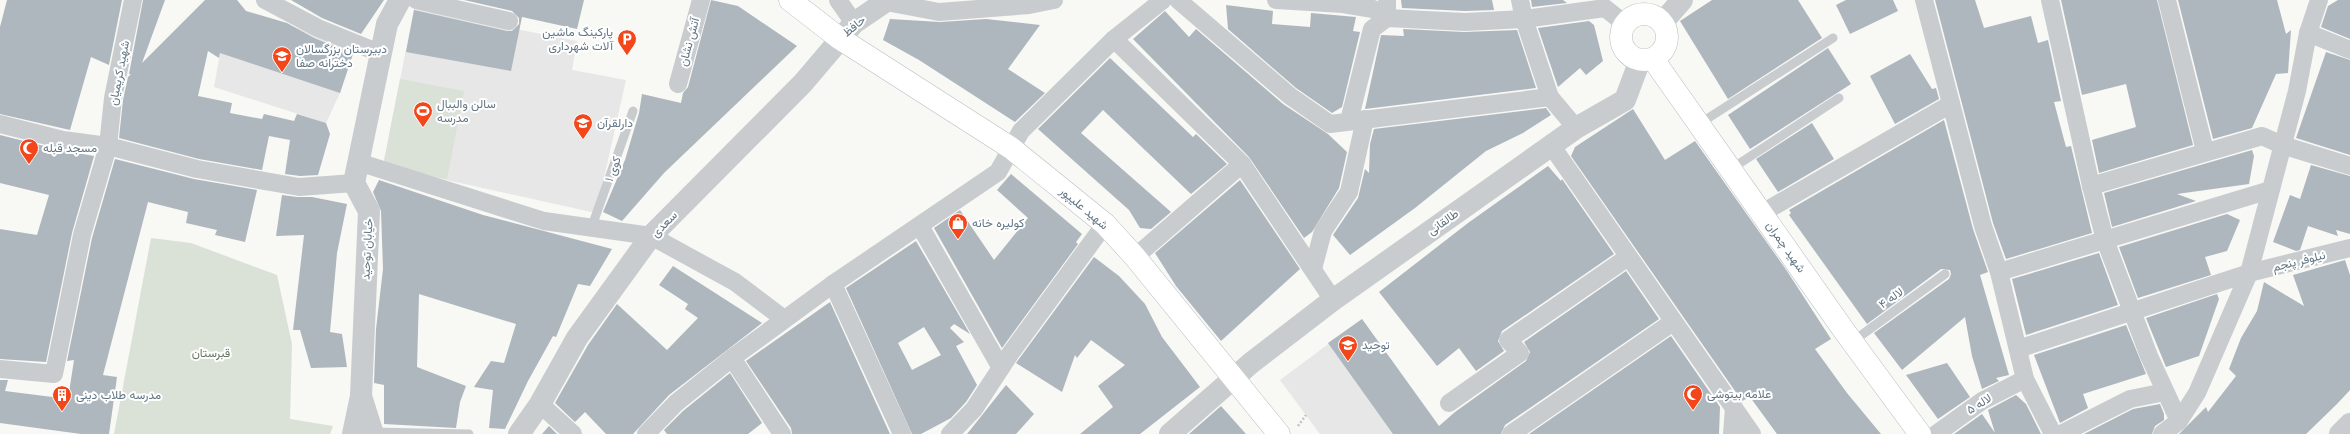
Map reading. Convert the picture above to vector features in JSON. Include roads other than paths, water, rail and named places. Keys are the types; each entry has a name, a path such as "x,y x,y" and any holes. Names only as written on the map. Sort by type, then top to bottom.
{"main road":[{"name":"شهید علیپور","path":"790,0 846,31 1011,148 1105,224 1135,257 1279,434"},
{"path":"1630,13 1650,15 1662,23 1666,29 1667,43 1660,55 1647,60 1633,58 1623,46 1621,39 1630,13"},
{"name":"شهید چمران","path":"1647,60 1699,124 1852,342 1920,434"}],"street":[{"name":"شهید کریمیان","path":"0,369 54,374 82,235 108,146 113,98 132,0"},
{"path":"0,124 63,140 108,146 197,169 299,186 354,183 382,54 387,24 400,0"},
{"path":"416,0 509,21"},
{"name":"آتش نشان","path":"678,84 701,0"},
{"path":"887,1 939,12 1029,5 1054,0"},
{"path":"650,433 676,403 784,319 998,172 1021,131 1114,39 1163,0"},
{"path":"1178,0 1295,100 1330,124 1550,97"},
{"path":"1276,0 1342,4 1373,9 1387,18 1465,22 1524,19 1605,8 1630,13"},
{"path":"1387,0 1387,18"},
{"path":"1520,0 1524,19 1550,97 1576,128"},
{"path":"1662,23 1682,0"},
{"path":"1924,0 1983,226 1999,272 2025,379 2053,434"},
{"path":"2050,0 2090,186 2105,240 2134,312 2149,356 2179,421"},
{"path":"2167,0 2205,151"},
{"path":"2162,434 2179,421 2197,393 2249,273 2297,91 2308,34 2319,0"},
{"path":"269,1 318,28 382,54"},
{"name":"حافظ","path":"846,31 887,1"},
{"path":"838,2 846,31"},
{"path":"1313,269 1323,231 1349,192 1357,120 1372,29 1387,18"},
{"name":"سعدی","path":"519,434 540,404 577,338 651,236 803,83 846,31"},
{"path":"2308,34 2350,50"},
{"path":"1114,39 1227,147 1242,164 1313,269 1332,300"},
{"name":"طالقانی","path":"1170,434 1234,380 1251,363 1332,300 1551,145 1576,128 1625,100 1647,60"},
{"path":"1762,213 1951,104"},
{"path":"2090,186 2205,151 2262,136 2282,145 2350,166"},
{"path":"1551,145 1752,434"},
{"path":"358,162 544,221 592,226 651,236 735,282 784,319"},
{"path":"1135,257 1242,164"},
{"name":"خیابان توحید","path":"354,183 369,210 362,396 366,433"},
{"path":"1999,272 2270,190"},
{"path":"950,434 974,409 1001,368 1105,224"},
{"path":"920,226 1001,368"},
{"name":"نیلوفر پنجم","path":"2018,349 2249,273 2350,248"},
{"path":"1449,403 1520,353 1508,340 1628,257"},
{"path":"833,284 902,434"},
{"path":"1511,434 1673,322"},
{"path":"732,358 782,434"},
{"name":"لاله ۵","path":"1936,434 1982,401 2025,379"},
{"path":"2061,434 2130,399 2165,392"},
{"path":"540,404 573,434"},
{"path":"1732,434 1734,408"},
{"path":"2340,434 2350,424"}],"lane":[{"path":"1699,124 1833,38"},
{"path":"1731,169 1839,98"},
{"name":"کوی ۱","path":"592,226 634,111"},
{"name":"لاله ۴","path":"1852,342 1944,274"},
{"path":"366,433 469,434"}],"place":[{"name":"پارکینگ ماشین آلات شهرداری","path":"627,56"},
{"name":"دبیرستان بزرگسالان دخترانه صفا","path":"282,73"},
{"name":"سالن والببال مدرسه","path":"423,128"},
{"name":"دارلقرآن","path":"583,140"},
{"name":"مسجد قبله","path":"29,165"},
{"name":"کولیره خانه","path":"958,240"},
{"name":"توحید","path":"1348,362"},
{"name":"علامه بیتوشی","path":"1693,411"},
{"name":"مدرسه طلاب دینی","path":"62,412"}],"park label":[{"name":"قبرستان","path":"211,353"}]}
